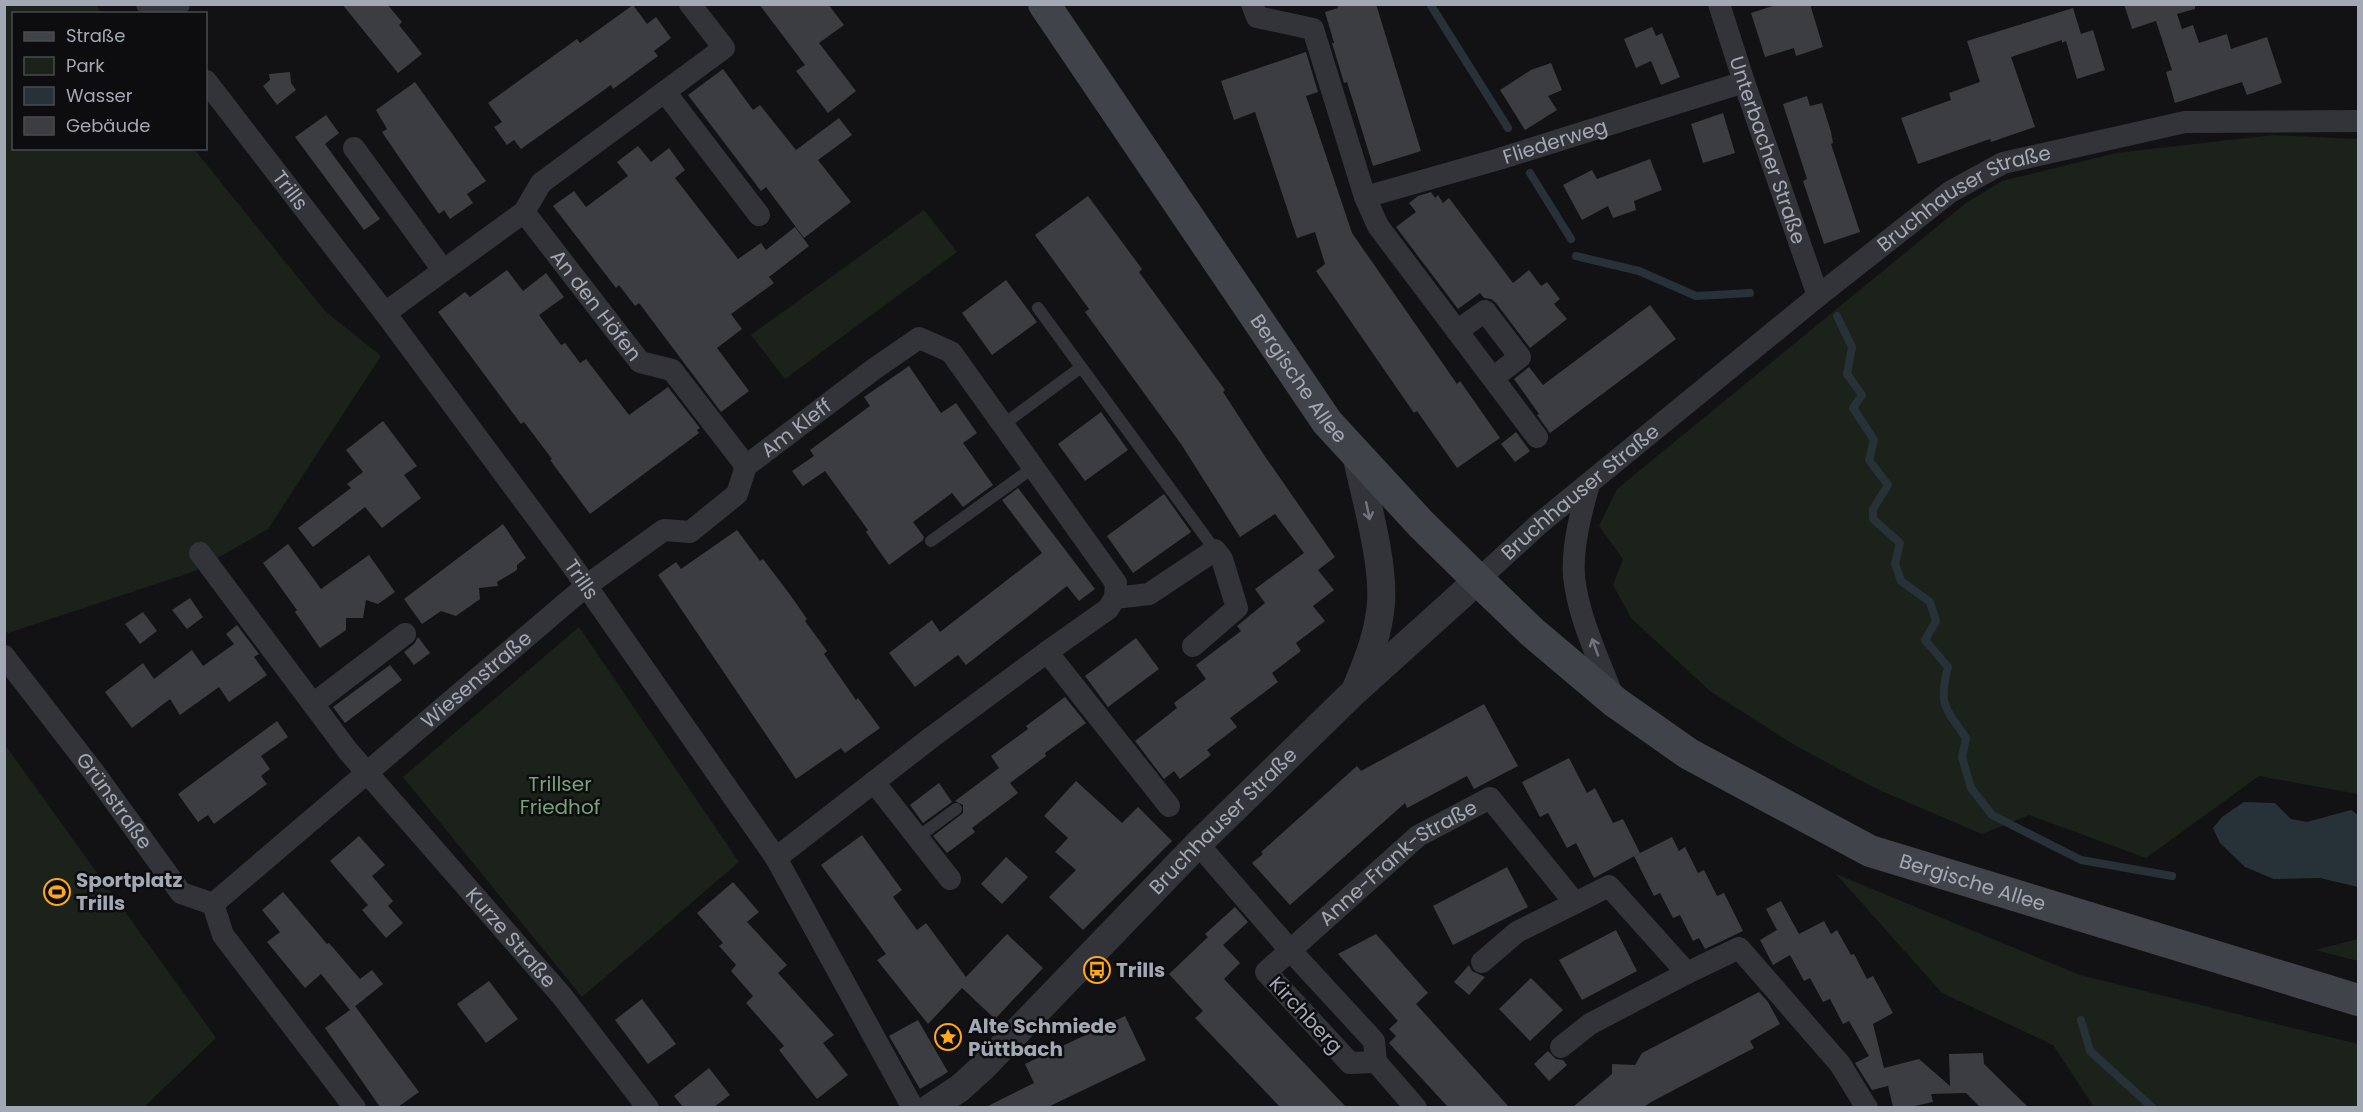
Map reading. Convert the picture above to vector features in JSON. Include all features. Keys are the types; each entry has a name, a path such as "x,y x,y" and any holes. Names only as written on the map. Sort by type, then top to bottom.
{"main road":[{"name":"Bergische Allee","path":"1044,4 1328,422 1421,524 1478,580 1527,627 1615,702 1689,754 1870,851 2358,1000"}],"street":[{"path":"385,313 524,212 541,183 724,48 690,4"},
{"path":"1252,4 1257,17 1313,29 1365,197 1378,226 1538,437"},
{"name":"Unterbacher Straße","path":"1719,4 1818,296"},
{"name":"Trills","path":"207,82 385,313 586,586 776,858 913,1107"},
{"name":"Fliederweg","path":"1365,197 1498,159 1744,82"},
{"path":"665,92 759,215"},
{"name":"Bruchhauser Straße","path":"930,1107 960,1088 997,1054 1198,844 1355,691 1524,538 1818,296 1950,192 2003,163 2185,122 2358,121"},
{"path":"354,148 443,270"},
{"name":"An den Höfen","path":"524,212 640,362 672,370 746,466"},
{"path":"1457,331 1485,311 1520,357 1493,378"},
{"name":"Am Kleff","path":"586,586 664,530 690,532 738,494 746,466 874,369 919,338 951,352 1116,583 1115,598"},
{"path":"1355,691 1376,632 1381,603 1377,557 1356,454"},
{"path":"1589,484 1576,543 1576,587 1587,626 1615,702"},
{"path":"776,858 1047,652 1108,609 1115,598 1149,594 1215,550 1222,560 1237,608 1193,646"},
{"path":"200,553 367,773"},
{"name":"Wiesenstraße","path":"213,904 586,586"},
{"path":"313,704 405,634"},
{"path":"1047,652 1169,806"},
{"name":"Grünstraße","path":"4,656 93,771 181,893 213,904"},
{"name":"Kurze Straße","path":"367,773 562,996 648,1107"},
{"path":"874,782 950,879"},
{"name":"Anne-Frank-Straße","path":"1290,950 1418,836 1490,798 1575,903"},
{"name":"Kirchberg","path":"1198,844 1290,950 1374,1041 1376,1062 1416,1107"},
{"path":"1482,962 1516,932 1609,886 1687,973"},
{"path":"213,904 223,935 356,1107"},
{"path":"1561,1047 1590,1024 1739,948 1840,1064 1867,1107"},
{"name":"Kirchberg","path":"1290,950 1266,972 1350,1063 1376,1062"}],"lane":[{"path":"1038,308 1215,550"},
{"path":"1004,424 1080,368"},
{"path":"931,540 1034,467"},
{"path":"918,837 956,809"}],"green space":[{"path":"4,5 96,5 100,12 12,12 12,150 195,150 325,311 381,356 268,529 195,571 8,633 4,630"},
{"path":"2273,135 2358,139 2358,794 2259,776 2146,858 2029,815 1982,834 1877,789 1796,746 1710,691 1631,618 1613,585 1623,559 1599,526 1617,489 1966,203 2002,181 2116,153"},
{"path":"924,210 957,252 785,379 751,335"},
{"name":"Trillser Friedhof","path":"579,627 739,862 582,997 403,777"},
{"name":"Sportplatz Trills","path":"5,745 216,1038 144,1107 5,1107"},
{"path":"1836,874 2080,975 2358,1044 2358,1107 2094,1107 2053,1045 1942,993"},
{"path":"2358,939 2358,961 2315,950"}],"water":[{"path":"2244,802 2275,803 2291,819 2307,822 2351,810 2358,815 2358,887 2320,878 2274,879 2245,867 2220,843 2213,828 2222,817"}],"building":[{"path":"342,4 387,4 402,22 399,25 422,54 398,73"},
{"path":"759,4 828,4 844,25 819,43 856,91 828,113 796,71 805,65"},
{"path":"1337,4 1376,4 1421,151 1373,166 1347,82 1344,83 1325,12 1338,8"},
{"path":"1779,4 1810,4 1823,47 1796,56 1794,48 1765,57 1751,13"},
{"path":"2124,4 2195,4 2195,9 2177,14 2182,29 2193,25 2199,43 2227,34 2231,49 2267,37 2282,83 2247,95 2242,82 2175,103 2166,72 2172,70 2156,21 2132,29"},
{"path":"633,5 647,24 656,17 671,38 654,51 658,56 613,89 611,85 521,149 514,140 507,145 494,127 502,122 488,103 577,39 580,43"},
{"path":"2073,8 2081,34 2093,30 2105,70 2077,79 2066,41 2062,43 2062,40 2011,57 2035,127 1991,142 1990,139 1918,164 1901,118 1951,100 1949,93 1980,82 1967,41"},
{"path":"1652,27 1656,36 1662,33 1680,77 1661,85 1651,61 1636,68 1624,39"},
{"path":"1306,52 1318,92 1306,96 1352,233 1457,384 1460,381 1500,438 1457,468 1417,411 1414,413 1316,271 1325,264 1315,232 1297,238 1255,112 1234,120 1221,81"},
{"path":"1551,63 1562,90 1548,96 1557,110 1525,130 1500,90 1531,70"},
{"path":"723,69 753,110 760,105 796,150 839,118 852,135 818,160 851,202 804,238 766,187 761,191 688,95"},
{"path":"290,72 291,83 296,90 277,105 263,86 270,80 269,74"},
{"path":"415,82 486,181 467,194 473,203 450,219 444,210 439,214 401,160 382,132 387,129 376,110"},
{"path":"1807,96 1810,106 1822,103 1831,132 1833,143 1831,144 1860,232 1824,244 1803,181 1807,179 1783,104"},
{"path":"1723,113 1735,153 1703,163 1691,124"},
{"path":"326,115 339,133 325,144 380,219 364,230 295,137"},
{"path":"638,146 651,162 669,148 685,170 675,178 738,259 761,243 766,250 795,227 809,246 769,277 774,283 731,314 742,329 717,348 749,391 721,412 639,303 635,306 619,285 616,288 553,206 574,191 586,207 628,176 617,162"},
{"path":"1650,159 1662,190 1634,201 1636,210 1613,218 1608,206 1582,220 1563,185 1592,170 1597,179"},
{"path":"1431,192 1435,198 1438,195 1443,203 1449,198 1513,283 1529,270 1541,286 1547,282 1560,299 1554,304 1567,319 1530,348 1496,303 1484,298 1480,293 1458,309 1396,227 1416,212 1409,203 1418,196"},
{"path":"1088,196 1142,269 1139,272 1225,390 1223,392 1264,455 1335,557 1318,570 1334,590 1313,606 1325,621 1296,643 1301,651 1272,673 1278,682 1230,718 1237,727 1207,750 1211,755 1180,779 1174,771 1164,779 1135,741 1177,708 1174,703 1206,679 1196,665 1241,631 1237,626 1265,603 1255,589 1304,553 1275,514 1240,537 1181,444 1085,312 1089,309 1035,235"},
{"path":"507,270 523,291 546,273 564,297 539,315 561,345 565,343 580,363 586,359 629,415 668,387 700,428 697,430 699,433 590,514 550,460 552,459 524,422 521,424 438,312 465,292 470,297"},
{"path":"1006,280 1037,322 992,355 962,313"},
{"path":"1650,305 1676,339 1550,433 1514,379 1529,367 1543,385"},
{"path":"909,366 941,413 956,403 977,433 963,443 993,485 963,507 952,493 913,522 924,537 923,540 889,565 866,532 868,530 825,471 803,486 792,471 814,456 810,450 870,406 864,397"},
{"path":"1101,412 1128,450 1085,481 1058,444"},
{"path":"383,421 417,466 404,475 421,498 382,528 365,507 313,547 298,528 351,488 347,484 363,472 346,450"},
{"path":"1516,432 1530,451 1515,462 1501,444"},
{"path":"1018,488 1095,589 1079,601 1067,586 966,665 958,655 915,687 889,653 932,620 940,632 1042,553 1002,500"},
{"path":"1164,494 1191,532 1133,573 1107,536"},
{"path":"503,524 526,558 517,565 517,570 497,582 498,586 479,588 480,599 456,616 441,611 422,624 404,599"},
{"path":"737,530 760,561 763,559 791,596 807,619 805,621 827,651 824,654 856,700 858,698 880,728 845,753 841,748 796,779 658,575 676,562 681,569"},
{"path":"288,544 321,589 369,555 395,592 378,604 366,600 363,618 346,618 346,630 320,648 295,612 297,610 263,563"},
{"path":"190,598 203,617 187,629 172,610"},
{"path":"143,612 157,631 140,644 125,624"},
{"path":"237,625 259,654 254,657 267,675 229,702 219,687 180,715 170,699 132,728 105,692 143,663 154,679 192,650 203,666 234,644 226,634"},
{"path":"418,637 430,653 414,665 404,652 414,644"},
{"path":"1136,638 1159,669 1108,707 1085,676"},
{"path":"390,665 402,680 345,723 333,707"},
{"path":"1065,697 1086,723 1045,753 1046,756 1010,783 1018,793 972,828 975,832 947,853 933,836 963,813 963,805 955,801 999,768 991,756 1028,729 1026,726"},
{"path":"1484,704 1518,766 1474,789 1467,776 1407,808 1405,803 1290,905 1252,863 1263,854 1261,852 1357,766 1361,771"},
{"path":"277,721 288,737 261,756 270,769 261,776 267,784 214,824 208,815 198,822 178,794"},
{"path":"1569,758 1587,793 1595,788 1613,823 1623,819 1640,853 1594,878 1576,843 1567,848 1548,813 1540,817 1522,782"},
{"path":"1076,781 1122,823 1138,807 1172,841 1083,930 1049,897 1076,870 1055,852 1068,838 1044,816"},
{"path":"939,783 952,802 923,823 910,805"},
{"path":"862,835 902,890 893,897 917,930 926,923 966,977 1007,934 1043,968 995,1019 962,988 928,1024 877,960 886,954 821,865"},
{"path":"359,836 385,865 372,876 393,901 388,906 403,923 386,938 362,910 368,905 330,861"},
{"path":"1672,837 1679,851 1685,847 1698,873 1704,870 1717,896 1724,893 1743,931 1705,949 1699,938 1693,941 1680,915 1673,918 1660,893 1654,896 1634,856"},
{"path":"1006,857 1028,877 1002,904 981,884"},
{"path":"1507,867 1528,907 1453,945 1433,906"},
{"path":"733,882 759,912 747,922 787,965 778,973 834,1035 823,1043 848,1075 817,1099 779,1050 784,1046 746,1003 753,996 731,971 736,965 719,946 723,943 697,913"},
{"path":"283,892 360,979 372,970 383,984 355,1006 419,1092 398,1107 380,1107 325,1028 350,1010 321,974 305,988 267,942 280,932 262,910"},
{"path":"1781,901 1799,934 1824,921 1831,934 1837,930 1851,955 1854,954 1867,979 1873,976 1893,1013 1873,1024 1884,1068 1919,1059 1950,1086 1949,1054 1983,1053 1984,1064 2028,1107 1980,1107 1966,1093 1931,1094 1933,1102 1910,1107 1893,1107 1888,1086 1872,1090 1855,1063 1869,1056 1849,1021 1843,1024 1830,999 1823,1002 1810,978 1804,981 1790,955 1773,965 1760,940 1777,930 1766,909"},
{"path":"1235,907 1248,922 1223,945 1240,963 1224,979 1346,1107 1280,1107 1195,1018 1203,1011 1169,974 1208,937 1205,934"},
{"path":"1616,930 1637,971 1582,1000 1559,960"},
{"path":"1376,934 1428,993 1416,1004 1509,1107 1448,1107 1389,1043 1396,1036 1389,1029 1398,1021 1338,954"},
{"path":"1469,965 1472,971 1485,977 1469,995 1454,982"},
{"path":"1531,978 1563,1010 1530,1041 1499,1009"},
{"path":"489,981 518,1019 486,1043 457,1004"},
{"path":"1759,992 1768,1002 1780,1024 1750,1041 1754,1048 1644,1107 1573,1107 1612,1074 1612,1064 1635,1065 1642,1053"},
{"path":"642,999 676,1044 648,1064 615,1020"},
{"path":"1125,1016 1146,1060 1048,1107 986,1107 1034,1083 1025,1064"},
{"path":"918,1020 948,1072 920,1089 889,1036"},
{"path":"1548,1051 1567,1065 1549,1081 1534,1064"},
{"path":"709,1068 730,1095 714,1107 683,1107 674,1096"}],"waterway":[{"path":"1430,4 1508,128"},
{"path":"1530,173 1571,239"},
{"path":"1576,256 1639,271 1696,296 1750,293"},
{"path":"1837,316 1852,347 1847,374 1862,395 1853,408 1874,440 1869,460 1888,485 1873,509 1873,519 1900,543 1895,564 1901,581 1930,602 1936,621 1925,640 1948,667 1944,690 1945,705 1966,738 1962,757 1971,788 1992,815 2081,860 2172,876"},
{"path":"2081,1020 2090,1051 2153,1108"}],"place":[{"name":"Sportplatz Trills","path":"57,892"},
{"name":"Trills","path":"1097,970"},
{"name":"Alte Schmiede Püttbach","path":"948,1037"}]}
